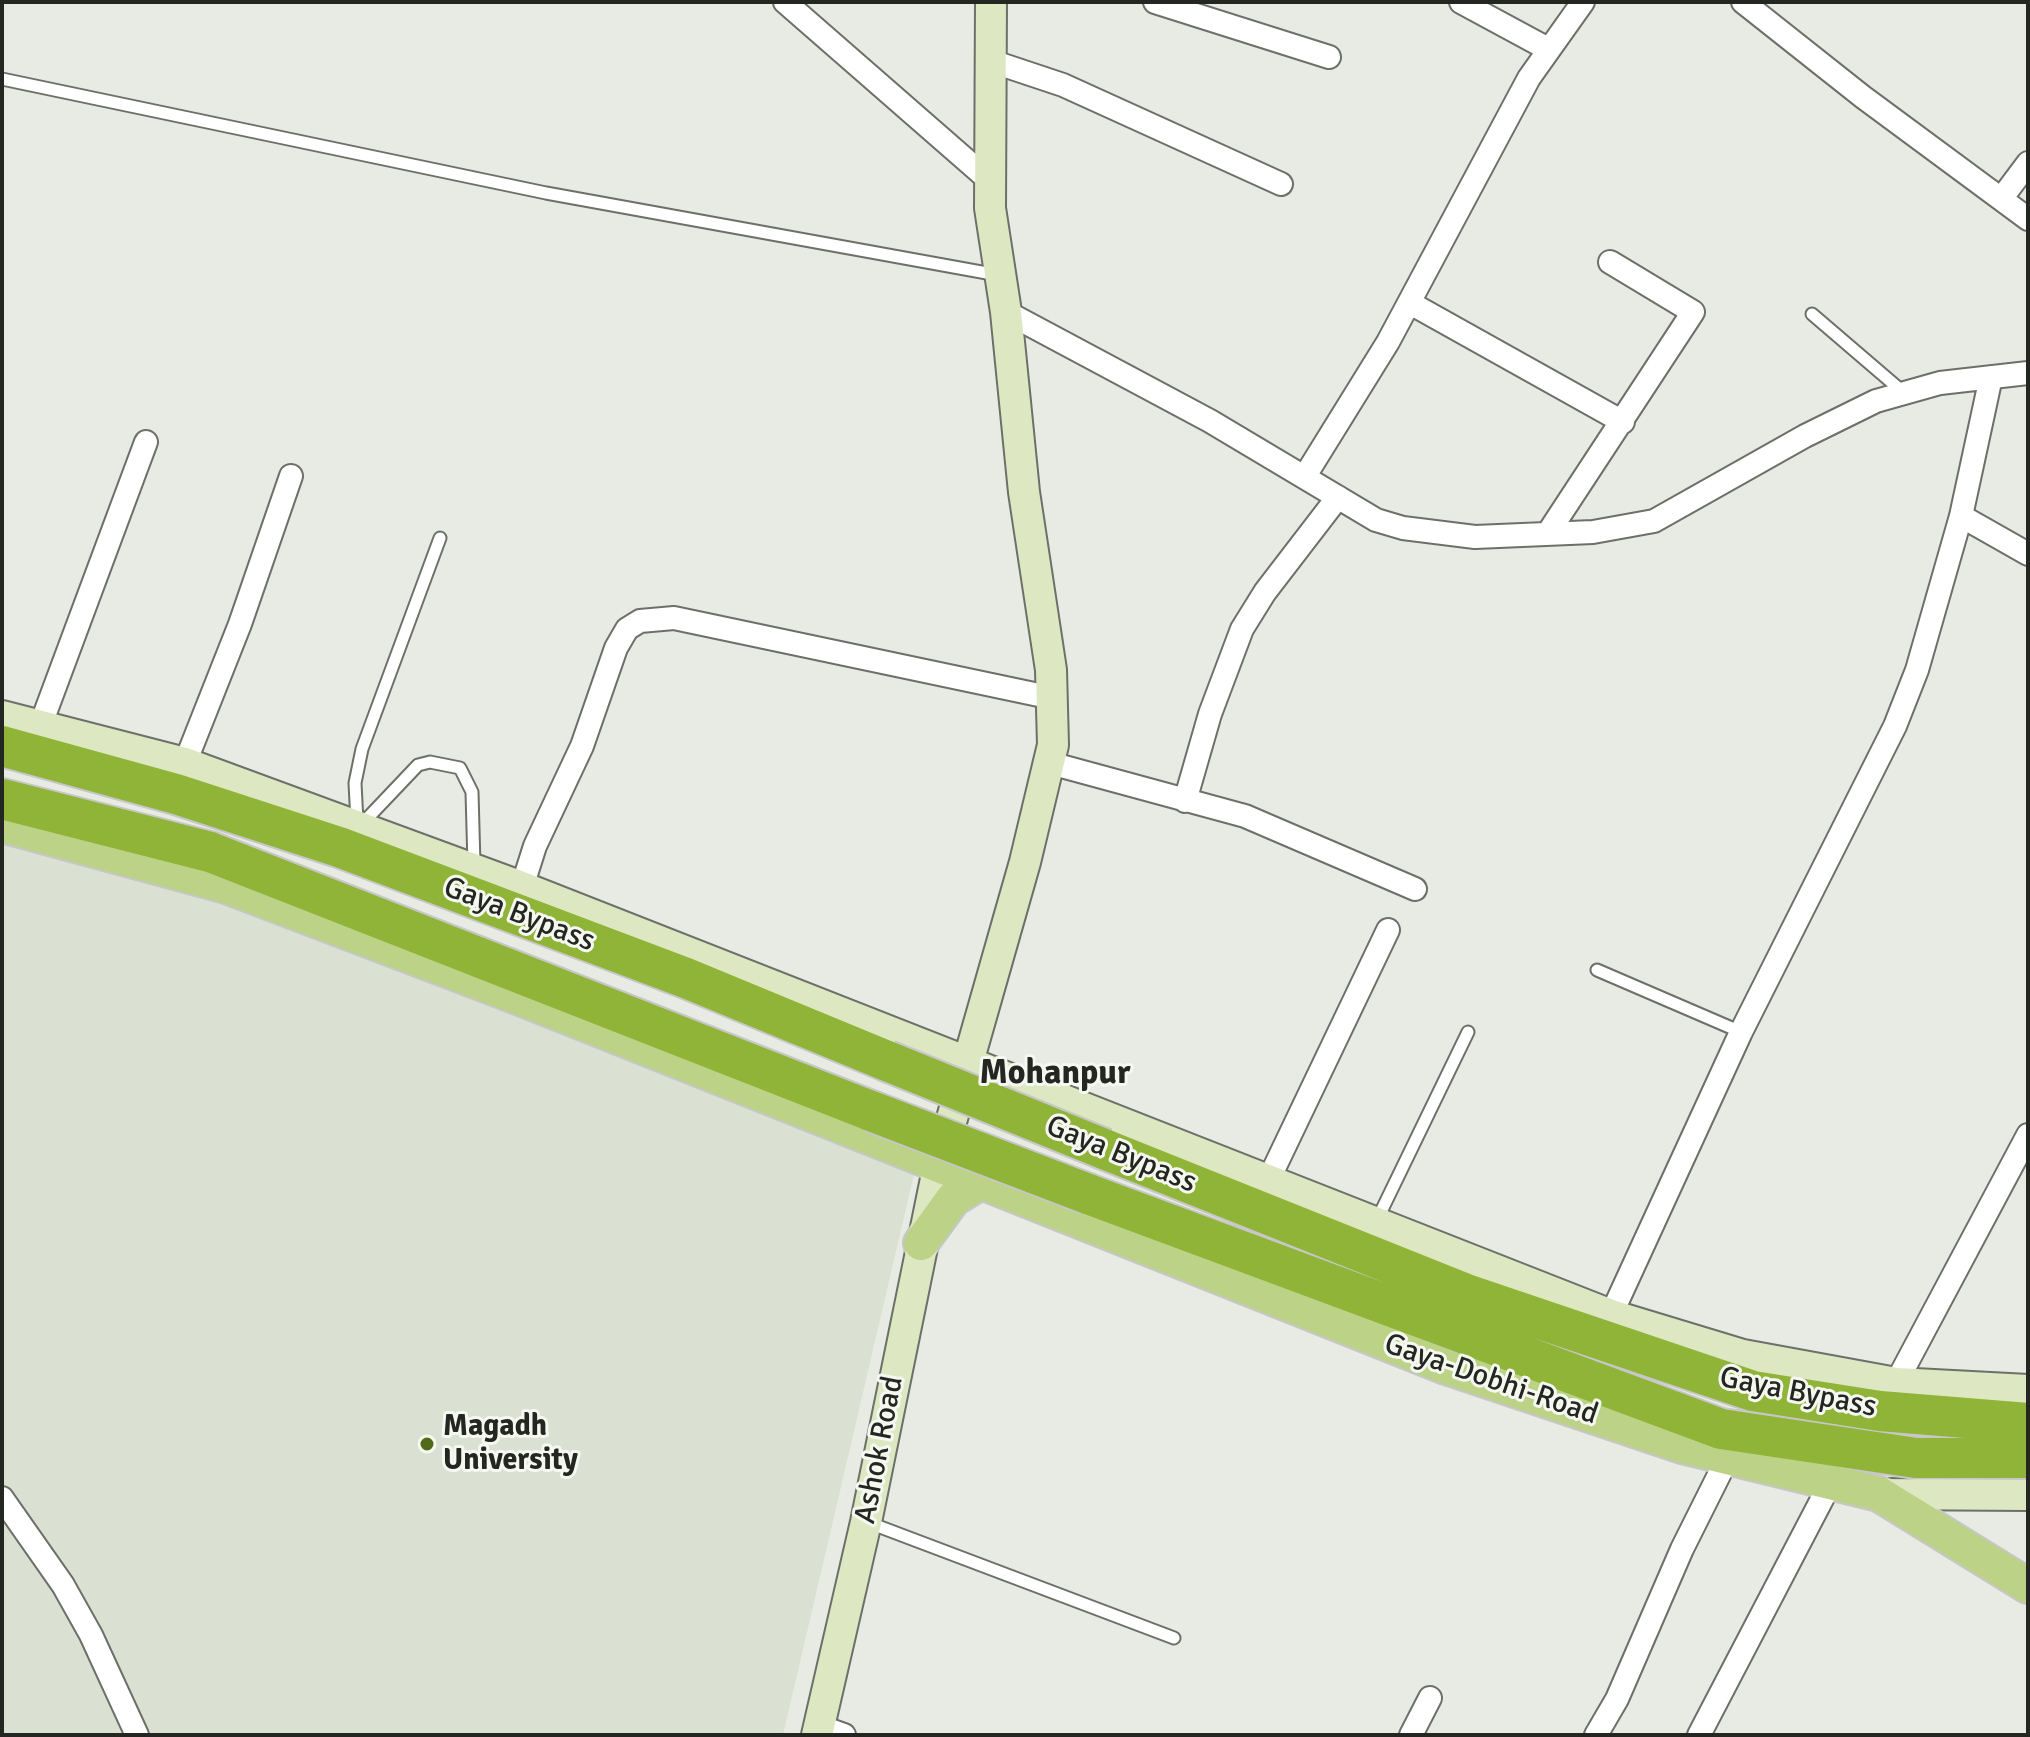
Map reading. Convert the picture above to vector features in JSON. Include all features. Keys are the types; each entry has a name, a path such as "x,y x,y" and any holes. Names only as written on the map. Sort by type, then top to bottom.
{"highway":[{"name":"Gaya Bypass","path":"2,746 176,794 339,847 686,978 1469,1295 1753,1391 1880,1411 2028,1423"},
{"path":"2,799 210,852 1088,1194 1721,1429 1916,1458 2028,1458"}],"main road":[{"name":"Gaya-Dobhi-Road","path":"2,825 226,886 957,1171 1446,1367 1682,1446 1879,1494 2028,1586"},
{"path":"921,1243 953,1199 957,1171"}],"street":[{"path":"785,2 989,180"},
{"name":"Ashok Road","path":"827,1732 921,1243 957,1171 966,1063 1050,763 1055,728 1024,492 989,180 991,2"},
{"path":"1155,2 1329,57"},
{"path":"1461,2 1548,49"},
{"path":"1305,476 1410,303 1504,121 1548,49 1583,2"},
{"path":"1743,2 1863,97 2028,219"},
{"path":"991,61 1063,85 1281,184"},
{"path":"2001,199 2028,163"},
{"path":"1548,533 1693,310 1610,262"},
{"path":"1410,303 1623,422"},
{"path":"1006,312 1305,476 1376,520 1403,528 1475,537 1593,532 1654,521 1838,419 1903,392 1940,383 2028,373"},
{"path":"1611,1315 1741,1032 1895,726 1917,670 1961,516 1991,377"},
{"path":"41,724 146,442"},
{"path":"185,763 240,624 291,476"},
{"path":"1185,801 1210,714 1242,629 1265,592 1338,497"},
{"path":"1961,516 2028,554"},
{"path":"522,887 535,846 582,746 616,648 627,629 640,621 674,618 1053,698"},
{"path":"2,716 185,763 522,887 1611,1315 1743,1355 1896,1383 2028,1390"},
{"path":"1050,763 1269,825 1415,889"},
{"path":"1268,1181 1388,930"},
{"path":"1896,1383 2028,1135"},
{"path":"1596,1735 1617,1699 1682,1549 1728,1457"},
{"path":"1699,1735 1831,1482"},
{"path":"1879,1494 2028,1495"},
{"path":"2,1498 63,1585 91,1635 137,1735"},
{"path":"1411,1735 1430,1698"}],"lane":[{"path":"2,79 546,193 1000,275"},
{"path":"1812,314 1903,392"},
{"path":"357,828 354,793 362,749 440,538"},
{"path":"357,828 389,800 418,765 430,762 460,768 468,777 472,792 475,870"},
{"path":"1597,970 1741,1032"},
{"path":"1375,1223 1468,1032"},
{"path":"866,1522 1174,1638"}],"shaded area":[{"name":"Magadh University","path":"2,833 84,841 919,1153 783,1735 2,1735"}],"place":[{"name":"Magadh University","path":"427,1444"}],"district":[{"name":"Mohanpur","path":"1055,1074"}]}
